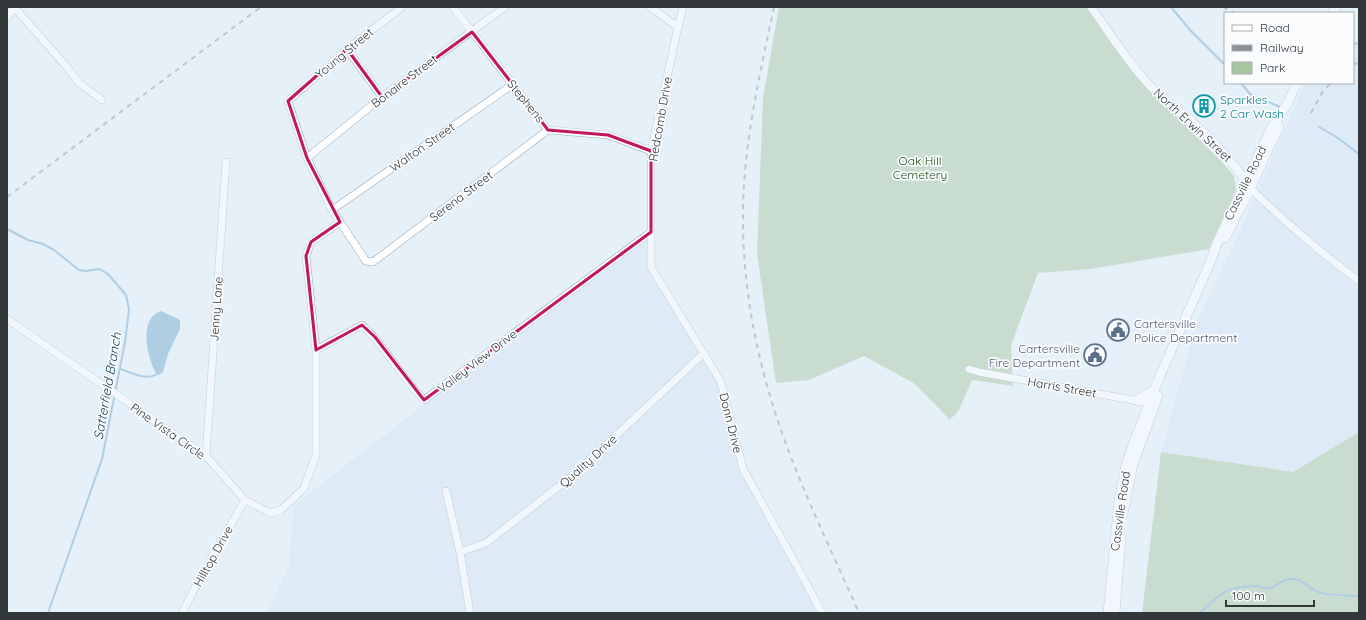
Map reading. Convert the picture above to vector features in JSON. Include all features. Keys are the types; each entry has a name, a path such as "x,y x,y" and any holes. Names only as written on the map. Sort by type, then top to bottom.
{"main road":[{"name":"Cassville Road","path":"1152,404 1154,390 1174,347 1218,241 1278,130 1287,104 1297,84"},
{"name":"Cassville Road","path":"1111,613 1116,522 1126,465 1164,380 1174,347"},
{"path":"1136,400 1154,390"}],"street":[{"path":"7,18 14,7 79,83 102,100"},
{"name":"Young Street","path":"306,158 288,101 346,49 402,7"},
{"name":"Stephens","path":"453,7 548,130 608,135 651,151"},
{"name":"Bonaire Street","path":"306,158 382,97 504,7"},
{"path":"650,7 678,27"},
{"name":"Redcomb Drive","path":"651,232 651,151 683,7"},
{"name":"North Erwin Street","path":"1091,7 1123,53 1146,81 1221,149 1256,194 1292,227 1337,265 1359,281"},
{"path":"346,49 382,97"},
{"name":"Walton Street","path":"332,210 512,85"},
{"name":"Serena Street","path":"340,222 366,261 373,262 548,130"},
{"path":"306,158 332,210 340,222"},
{"name":"Jenny Lane","path":"206,456 226,162"},
{"name":"Pine Vista Circle","path":"7,319 206,456 246,500 270,513 281,510 304,488 316,455 316,350 306,256 311,242 340,222"},
{"name":"Valley View Drive","path":"316,350 362,325 374,336 411,387 424,400 651,232"},
{"name":"Donn Drive","path":"651,232 651,267 721,382 743,469 822,613"},
{"name":"Quality Drive","path":"460,552 486,543 576,473 704,353"},
{"name":"Harris Street","path":"969,369 1152,404"},
{"path":"446,491 460,552 470,613"},
{"name":"Hilltop Drive","path":"182,613 200,578 246,500"}],"highlighted area":[{"path":"472,32 548,130 608,135 651,151 651,232 424,400 375,337 362,325 316,350 306,256 311,242 340,222 307,158 288,101 347,49 382,97"}],"shaded area":[{"path":"1354,44 1359,44 1359,432 1293,472 1161,452 1197,322 1234,244 1305,84 1354,84"},
{"path":"650,236 651,263 721,382 743,469 822,613 267,613 289,565 294,505 425,404"}],"green space":[{"name":"Oak Hill Cemetery","path":"779,7 1087,7 1132,71 1234,176 1236,190 1209,249 1091,269 1038,273 1011,345 1013,386 972,380 959,410 950,420 915,384 864,356 809,380 776,383 757,254 763,98"},
{"path":"1359,432 1359,613 1142,613 1161,452 1293,472"}],"water":[{"path":"161,311 180,320 180,329 168,354 163,372 159,375 156,373 150,358 146,339 149,322 154,315"}],"waterway":[{"path":"1171,7 1190,30 1224,64"},
{"path":"1242,84 1250,94 1280,107"},
{"path":"1319,127 1338,138 1359,154"},
{"name":"Satterfield Branch","path":"7,229 28,240 43,244 54,250 79,270 86,271 99,269 108,274 126,295 129,309 125,342 102,459 48,613"},
{"path":"121,369 144,377 157,374"},
{"path":"1200,613 1224,592 1246,586 1268,588 1291,579 1301,581 1313,590 1324,594 1359,595"}],"railway":[{"path":"7,197 261,7"},
{"path":"774,7 763,57 746,159 743,236 747,287 755,337 775,412 793,463 814,514 859,613"},
{"path":"1223,7 1233,12"},
{"path":"1354,43 1359,44"},
{"path":"1354,64 1359,62"},
{"path":"1311,113 1323,91 1330,84"}],"place":[{"name":"Sparkles 2 Car Wash","path":"1204,106"},
{"name":"Cartersville Police Department","path":"1118,330"},
{"name":"Cartersville Fire Department","path":"1095,355"}]}
